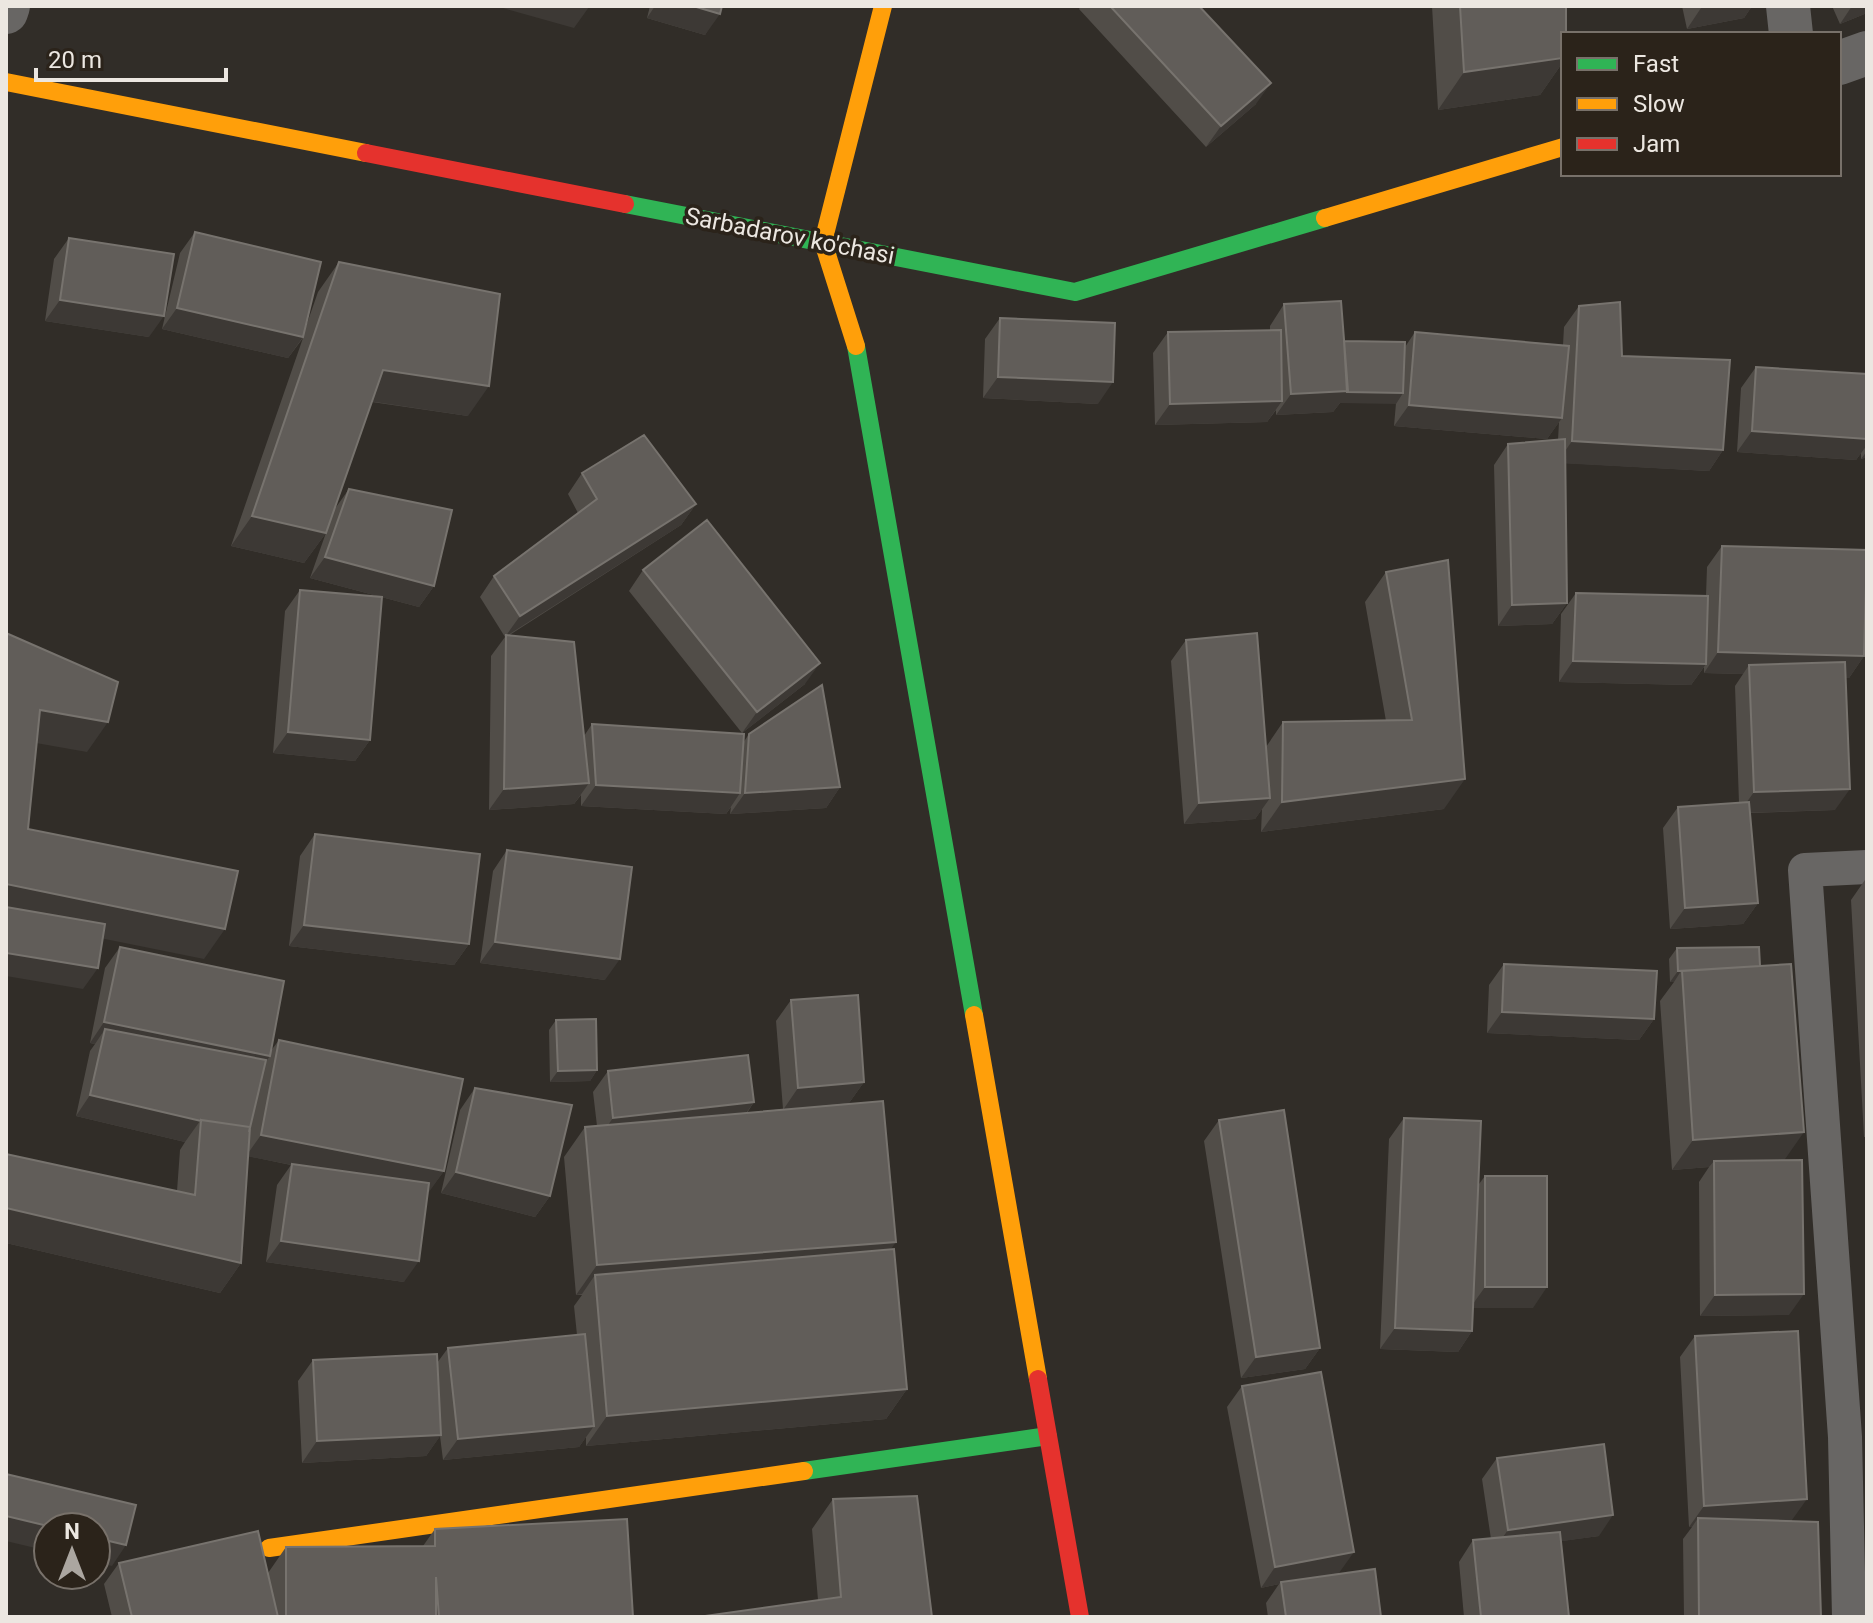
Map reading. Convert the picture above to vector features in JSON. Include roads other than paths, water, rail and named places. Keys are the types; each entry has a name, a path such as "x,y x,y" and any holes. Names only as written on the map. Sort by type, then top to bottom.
{"street":[{"path":"6,12 8,6"},
{"path":"883,6 823,242 858,353 1080,1617"},
{"path":"1788,6 1791,32"},
{"path":"1841,62 1867,53"},
{"name":"Sarbadarov ko'chasi","path":"6,82 1075,292 1561,148"},
{"path":"269,1548 1048,1436"}],"lane":[{"path":"1849,1617 1856,1436 1805,870 1867,867"}]}
